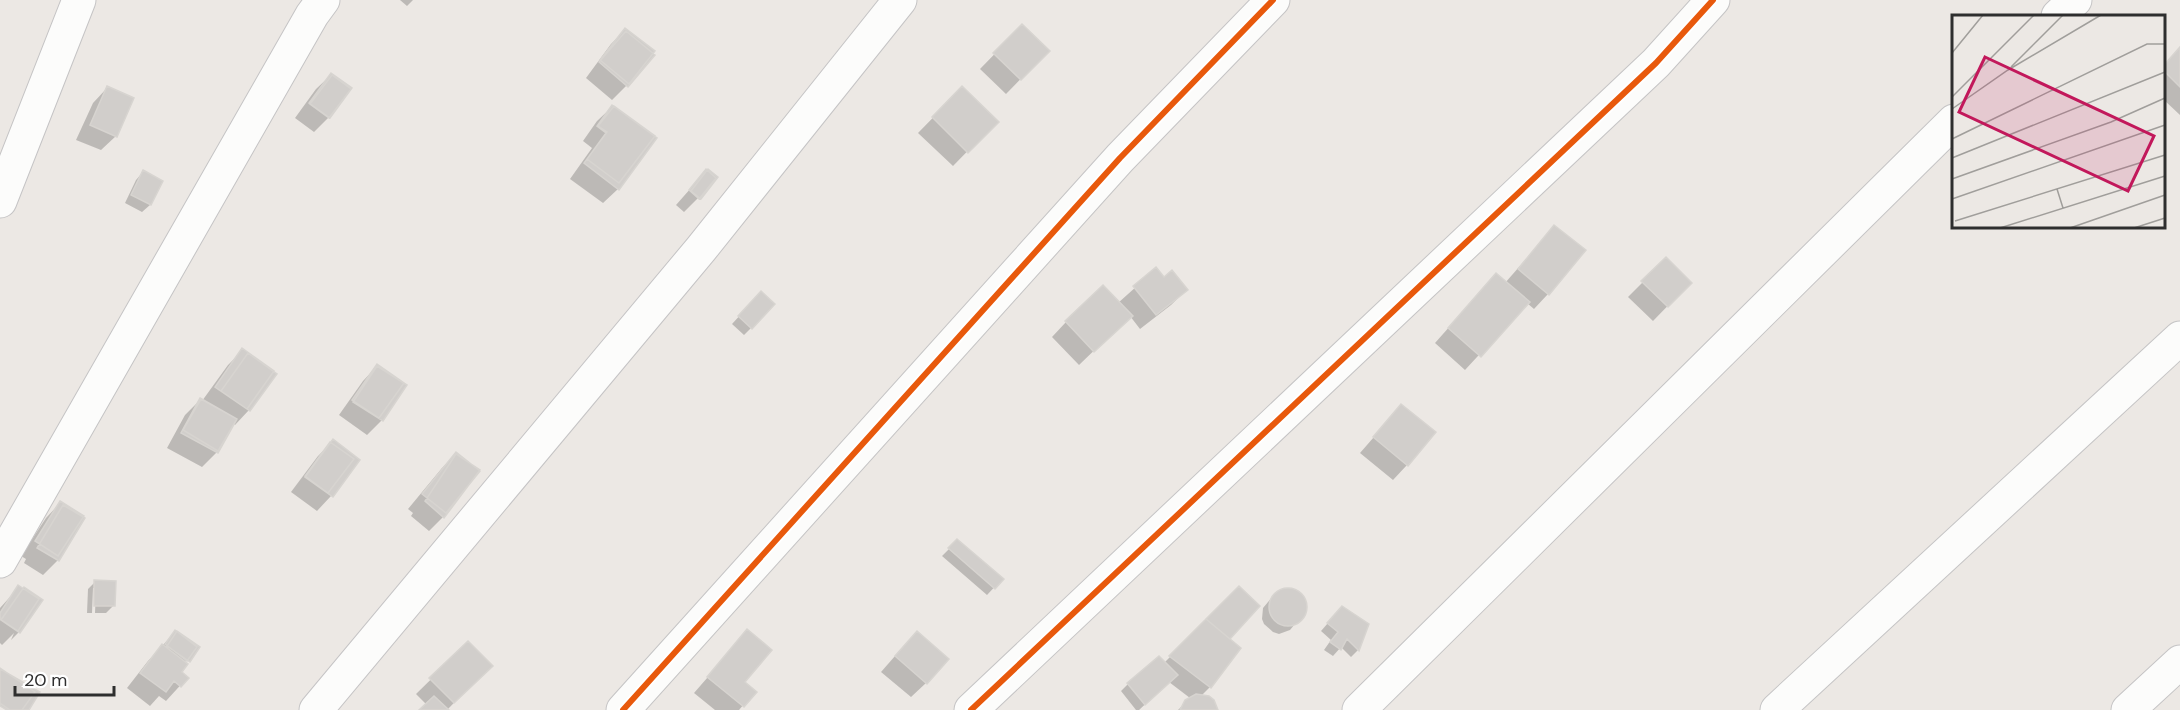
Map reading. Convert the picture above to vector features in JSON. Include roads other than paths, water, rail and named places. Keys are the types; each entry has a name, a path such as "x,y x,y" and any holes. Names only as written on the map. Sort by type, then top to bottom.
{"street":[{"path":"0,201 79,0"},
{"path":"316,710 694,258 900,0"},
{"path":"623,710 1119,158 1273,0"},
{"path":"971,710 1656,63 1713,0"},
{"path":"2059,15 2075,0"},
{"path":"0,561 317,5"},
{"path":"1359,710 1952,122"},
{"path":"1777,710 2180,338"},
{"path":"2128,710 2180,662"}]}
